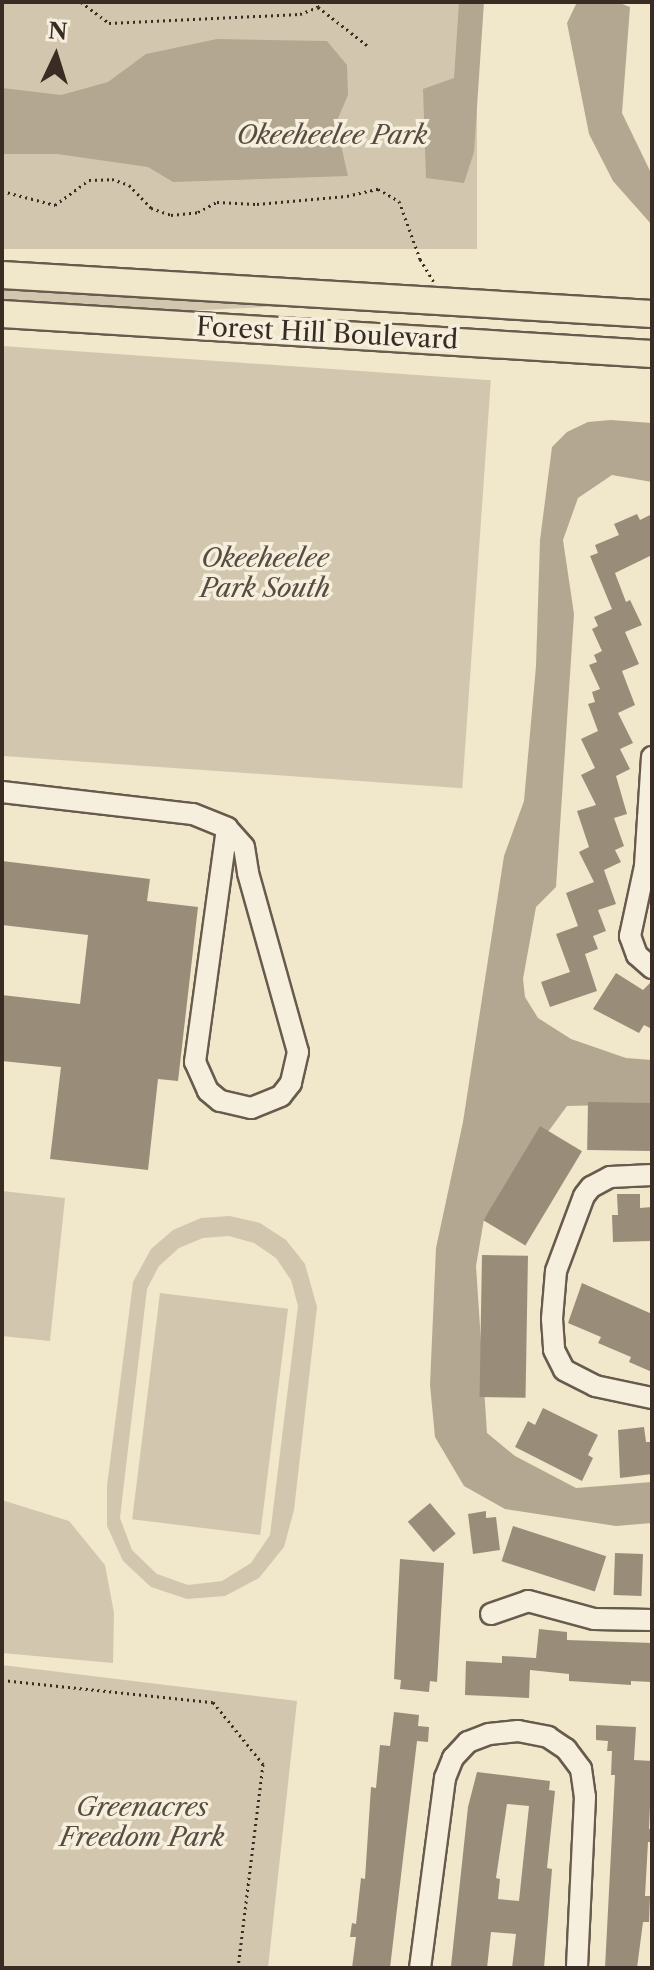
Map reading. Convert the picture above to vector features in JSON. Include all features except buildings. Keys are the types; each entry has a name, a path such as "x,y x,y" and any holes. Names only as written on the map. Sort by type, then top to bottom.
{"main road":[{"name":"Forest Hill Boulevard","path":"2,275 652,314"},
{"path":"412,300 413,339"},
{"name":"Forest Hill Boulevard","path":"2,314 652,354"}],"street":[{"path":"652,757 650,819 643,878 630,936 637,955 652,968"},
{"path":"2,792 193,814 227,828 244,847 248,873 298,1052 291,1083 281,1096 251,1108 220,1101 203,1084 195,1062 227,828"},
{"path":"652,1175 610,1177 591,1187 584,1196 556,1271 552,1319 554,1350 564,1370 595,1386 652,1398"},
{"path":"491,1614 528,1601 594,1619 652,1620"},
{"path":"420,1968 445,1778 453,1758 468,1742 489,1734 518,1731 548,1737 566,1749 581,1769 585,1797 577,1968"}],"path":[{"path":"81,2 109,23 300,14 317,5 368,46"},
{"path":"2,191 55,205 89,180 112,179 129,185 151,208 171,215 198,212 217,202 257,204 347,196 378,189 399,201 428,278 438,283"},
{"path":"2,1680 213,1702 223,1714 263,1764 238,1968"}],"green space":[{"name":"Okeeheelee Park","path":"2,2 477,2 477,249 2,249"},
{"path":"2,288 285,306 184,311 2,300"},
{"name":"Okeeheelee Park South","path":"2,346 491,380 462,788 2,756"},
{"path":"2,1191 65,1198 50,1341 2,1336"},
{"path":"230,1216 260,1223 286,1240 305,1264 317,1307 294,1510 284,1547 259,1578 225,1596 187,1599 151,1587 123,1561 107,1526 107,1486 133,1282 151,1249 173,1230 201,1218","holes":["229,1236 254,1243 276,1258 291,1280 298,1306 270,1535 251,1563 222,1581 188,1585 157,1574 132,1550 120,1518 147,1289 159,1266 179,1248 203,1238"]},
{"path":"160,1293 288,1309 260,1535 132,1519"},
{"path":"2,1500 69,1521 105,1565 114,1613 113,1663 2,1653"},
{"name":"Greenacres Freedom Park","path":"2,1665 297,1701 268,1968 2,1968"}],"shaded area":[{"path":"459,2 484,2 474,152 464,183 426,178 423,89 454,78"},
{"path":"577,2 617,2 630,7 622,113 652,175 652,225 613,181 589,134 567,23"},
{"path":"217,39 327,41 347,65 348,95 336,123 348,176 173,182 148,167 57,154 2,154 2,88 61,95 108,82 146,54"},
{"path":"588,422 652,423 652,482 612,475 578,498 563,540 574,614 556,887 536,907 523,979 525,997 538,1018 571,1039 626,1058 652,1060 652,1104 567,1106 484,1219 476,1266 487,1433 515,1456 576,1488 652,1482 652,1523 616,1526 505,1509 464,1486 435,1437 430,1385 436,1248 463,1122 504,856 524,801 536,666 540,540 552,447 567,432"}]}
